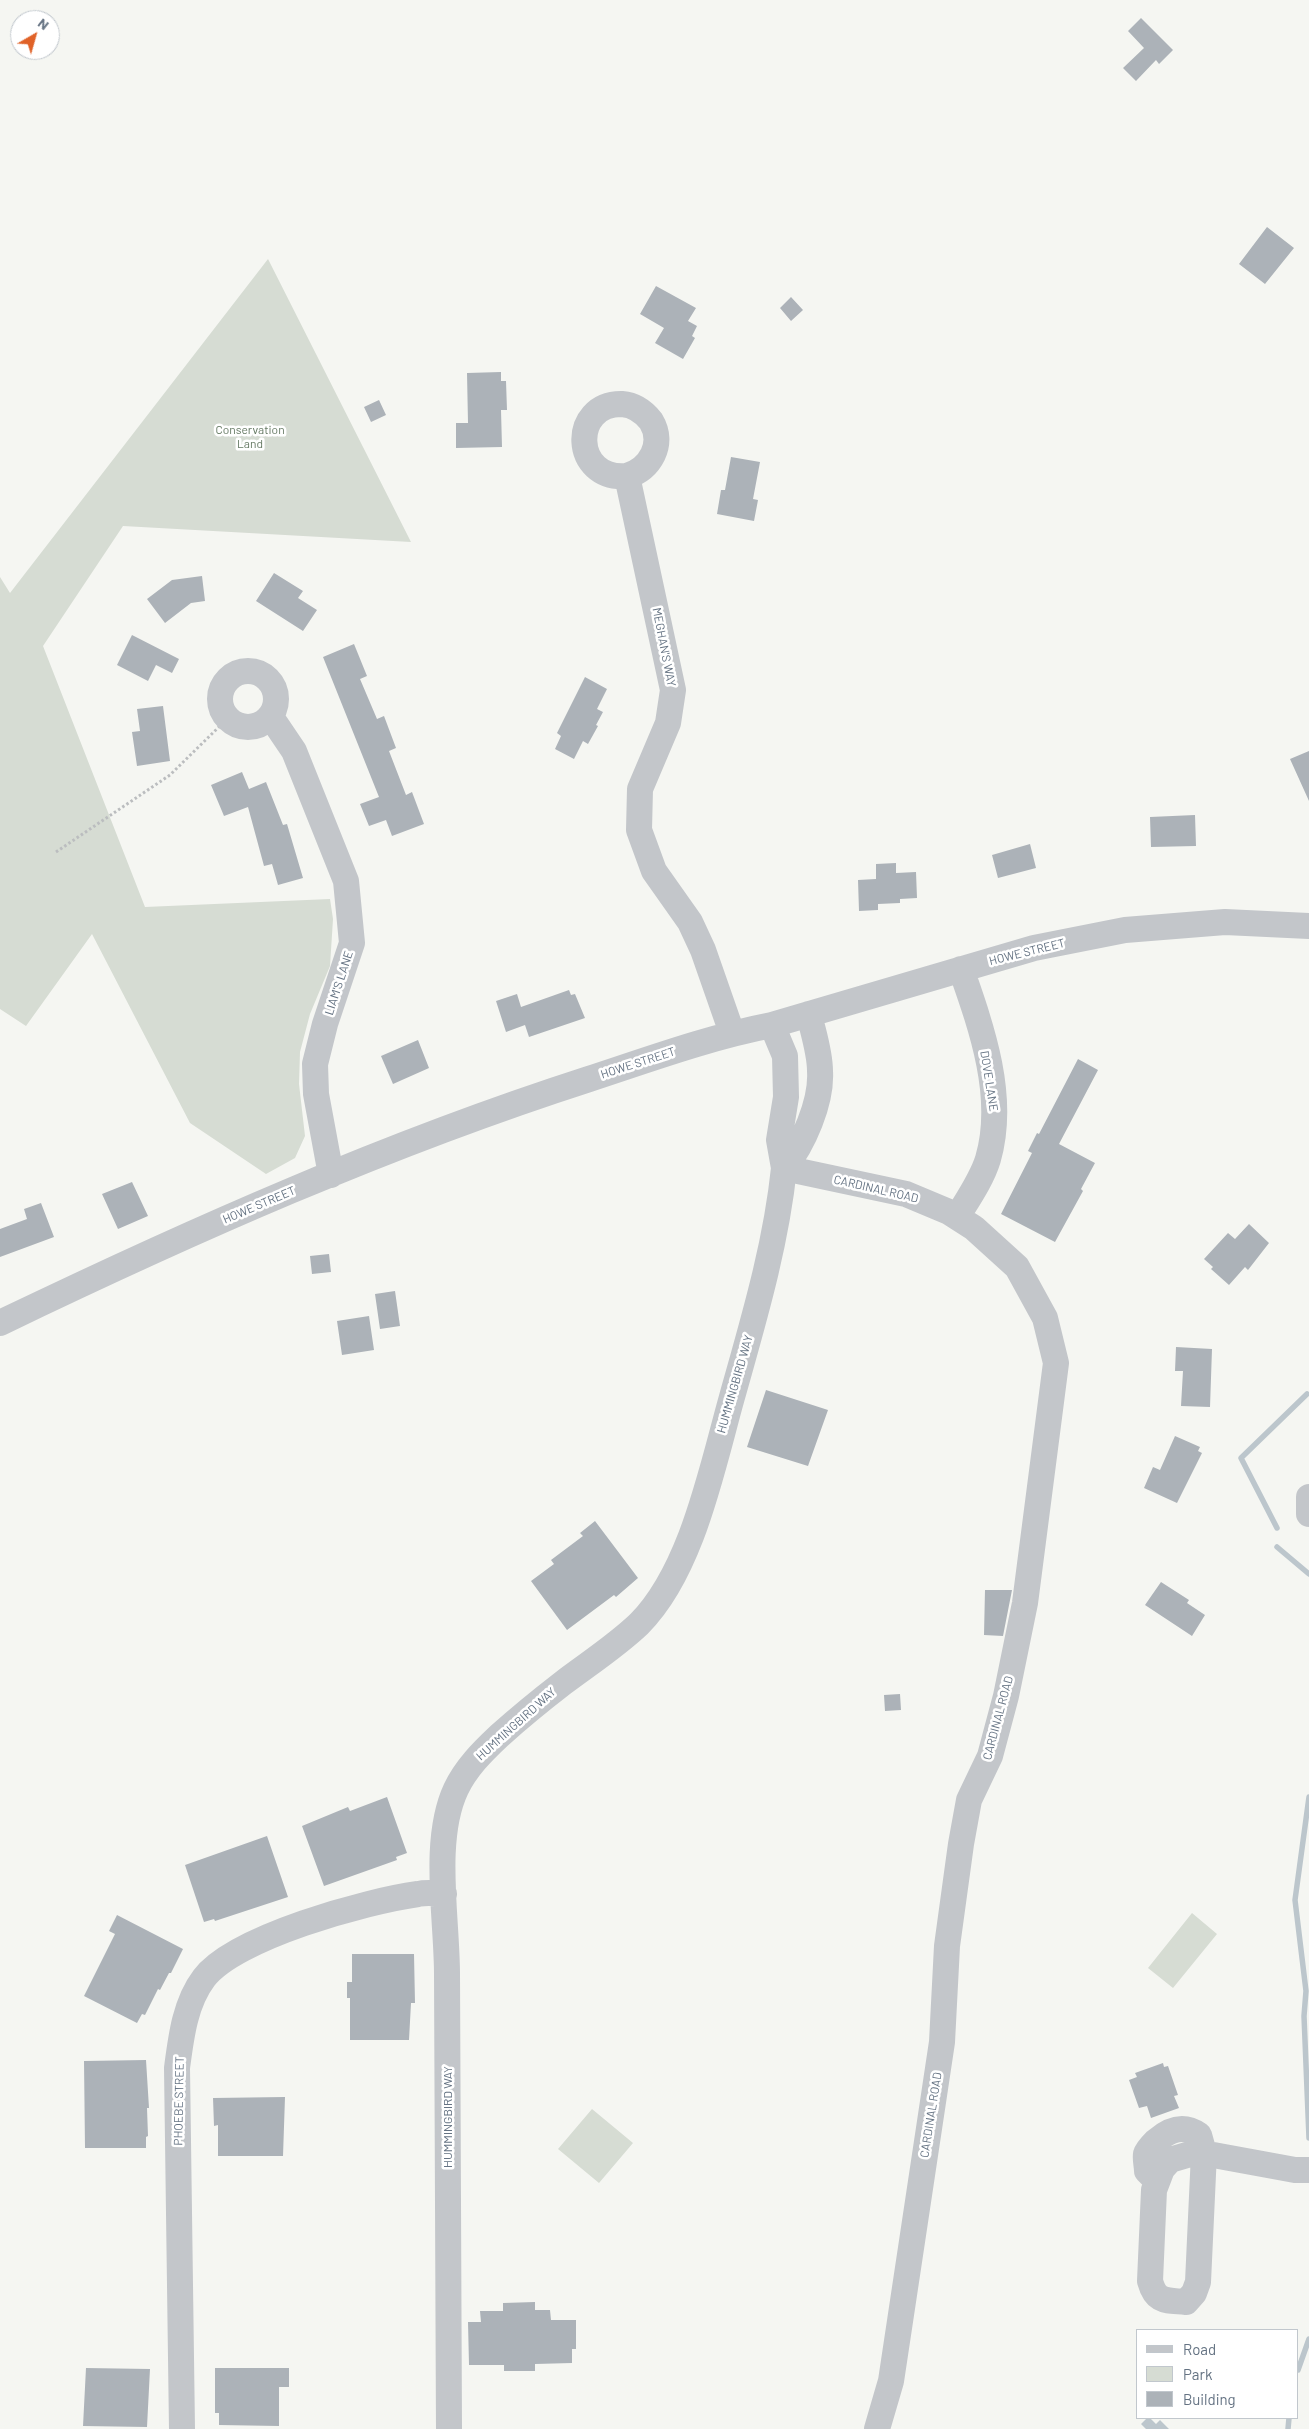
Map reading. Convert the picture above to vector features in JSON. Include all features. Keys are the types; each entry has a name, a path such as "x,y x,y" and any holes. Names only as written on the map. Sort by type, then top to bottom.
{"street":[{"name":"MEGHAN'S WAY","path":"627,476 673,690 668,723 640,789 639,830 654,871 690,922 700,943 732,1033"},
{"path":"250,671 266,678 272,684 277,700 271,717 255,727 235,725 228,719 220,701 221,691 233,676 250,671"},
{"name":"LIAM'S LANE","path":"271,717 294,750 346,881 352,943 325,1024 315,1064 316,1094 331,1175"},
{"name":"HOWE STREET","path":"0,1323 139,1256 331,1175 507,1105 732,1033 772,1025 1034,948 1125,930 1225,922 1309,926"},
{"name":"DOVE LANE","path":"957,1216 987,1161 995,1131 995,1105 980,1031 961,969"},
{"name":"HUMMINGBIRD WAY","path":"784,1168 796,1154 813,1111 819,1086 820,1072 809,1014"},
{"name":"HUMMINGBIRD WAY","path":"449,2429 447,1940 444,1894 444,1825 448,1808 457,1786 477,1757 552,1692 607,1651 638,1624 659,1602 679,1565 712,1468 760,1297 781,1196 784,1168 778,1140 786,1097 785,1056 772,1025"},
{"name":"CARDINAL ROAD","path":"784,1168 906,1194 957,1216 974,1228 1017,1267 1046,1318 1056,1363 1025,1603 1006,1696 990,1756 969,1800 961,1844 947,1946 942,2042 891,2381 877,2429"},
{"path":"1309,1497 1309,1514"},
{"name":"PHOEBE STREET","path":"182,2429 177,2068 184,2019 200,1986 204,1978 226,1958 274,1933 419,1893 444,1894"},
{"path":"1204,2153 1198,2282 1194,2293 1186,2302 1163,2300 1153,2292 1150,2281 1152,2219 1154,2190 1162,2169 1170,2160 1197,2152 1204,2153 1302,2170"}],"path":[{"path":"56,852 170,776 228,719"}],"green space":[{"name":"Conservation Land","path":"268,259 411,542 123,526 43,646 145,907 330,899 333,919 330,966 310,1014 300,1052 299,1084 305,1136 295,1158 266,1174 190,1123 92,934 26,1026 0,1009 0,577 10,593"},
{"path":"1192,1913 1217,1934 1173,1988 1148,1968"},
{"path":"592,2109 633,2143 599,2183 558,2149"}],"shaded area":[{"path":"1146,2419 1151,2419 1156,2424 1160,2420 1169,2429 1146,2429 1141,2424"}],"building":[{"path":"1141,18 1173,50 1159,64 1156,60 1136,81 1123,68 1144,48 1128,31"},
{"path":"1267,227 1294,248 1265,284 1239,264"},
{"path":"656,286 696,308 688,321 697,326 692,336 695,338 683,359 655,343 664,328 640,314"},
{"path":"791,297 803,310 791,321 780,308"},
{"path":"501,372 501,381 506,381 507,410 501,410 502,447 456,448 456,423 468,423 467,373"},
{"path":"379,400 386,415 371,422 364,407"},
{"path":"731,457 760,462 753,499 758,500 754,521 717,514 721,490 725,490"},
{"path":"274,573 303,591 298,598 317,610 303,631 256,601"},
{"path":"202,576 205,601 191,603 165,623 147,599 172,580"},
{"path":"132,635 179,659 172,673 156,665 148,681 117,665"},
{"path":"354,644 367,676 360,679 377,719 384,716 396,748 389,751 406,795 412,792 424,824 392,836 386,820 369,826 360,804 379,797 323,657"},
{"path":"585,677 607,689 597,709 603,712 596,725 598,726 588,744 583,741 574,759 555,749 561,736 557,733"},
{"path":"163,706 170,761 137,766 132,732 140,731 137,709"},
{"path":"1309,751 1309,801 1290,759"},
{"path":"242,772 249,789 266,782 283,825 287,824 303,878 278,885 272,864 264,866 248,807 224,816 211,785"},
{"path":"1195,815 1196,846 1151,847 1150,817"},
{"path":"1030,844 1036,868 998,878 992,855"},
{"path":"896,863 896,873 916,872 917,898 900,899 900,903 878,904 878,910 859,911 858,880 876,879 876,864"},
{"path":"569,990 571,995 575,994 585,1018 529,1037 525,1025 506,1032 496,1001 517,994 521,1007"},
{"path":"418,1040 429,1068 393,1084 381,1056"},
{"path":"1078,1059 1098,1070 1059,1144 1095,1163 1081,1189 1083,1191 1055,1242 1001,1214 1032,1153 1028,1151 1037,1133 1039,1134"},
{"path":"132,1182 148,1216 118,1229 102,1194"},
{"path":"41,1203 54,1237 0,1257 0,1229 27,1219 24,1209"},
{"path":"1249,1224 1269,1243 1248,1270 1245,1267 1229,1285 1211,1269 1213,1267 1204,1259 1228,1233 1235,1239"},
{"path":"329,1254 331,1272 312,1274 310,1256"},
{"path":"395,1291 400,1326 380,1329 375,1294"},
{"path":"369,1316 374,1350 342,1355 337,1321"},
{"path":"1176,1347 1212,1349 1210,1407 1181,1406 1183,1371 1175,1371"},
{"path":"766,1390 828,1410 808,1466 747,1447"},
{"path":"1175,1436 1200,1447 1198,1451 1202,1453 1177,1503 1144,1488 1153,1467 1160,1470"},
{"path":"595,1521 638,1578 616,1597 614,1595 567,1630 531,1581 554,1564 551,1560 583,1536 580,1533"},
{"path":"1161,1582 1189,1600 1187,1603 1205,1615 1192,1636 1145,1605"},
{"path":"985,1590 1012,1590 1003,1636 984,1635"},
{"path":"900,1694 901,1710 885,1711 884,1695"},
{"path":"387,1797 407,1853 396,1857 397,1860 324,1886 302,1826 348,1807 350,1811"},
{"path":"267,1836 288,1897 215,1921 214,1919 204,1922 185,1865"},
{"path":"117,1915 183,1949 171,1973 169,1973 160,1990 158,1989 145,2015 142,2014 137,2023 84,1996 115,1934 109,1931"},
{"path":"352,1954 414,1954 415,2003 411,2003 409,2040 350,2040 350,1998 347,1998 347,1982 352,1982"},
{"path":"146,2060 149,2108 147,2108 148,2136 146,2137 146,2148 85,2148 84,2061"},
{"path":"1163,2063 1164,2067 1168,2066 1178,2095 1174,2096 1179,2108 1151,2118 1147,2106 1139,2108 1129,2080 1137,2077 1135,2073"},
{"path":"285,2097 283,2156 218,2156 218,2125 214,2126 213,2098"},
{"path":"535,2302 535,2310 550,2310 551,2320 576,2320 576,2349 572,2349 572,2363 535,2364 535,2371 504,2371 504,2365 469,2365 468,2322 481,2322 480,2311 503,2311 503,2303"},
{"path":"86,2368 150,2369 147,2427 83,2426"},
{"path":"215,2368 289,2368 289,2387 279,2387 279,2426 219,2425 219,2413 215,2413"}],"waterway":[{"path":"1277,1528 1241,1458 1307,1394"},
{"path":"1277,1547 1309,1574"},
{"path":"1309,1797 1295,1900 1306,1991 1304,2016 1309,2138"},
{"path":"1299,2367 1309,2339"},
{"path":"1288,2429 1289,2419"}]}
